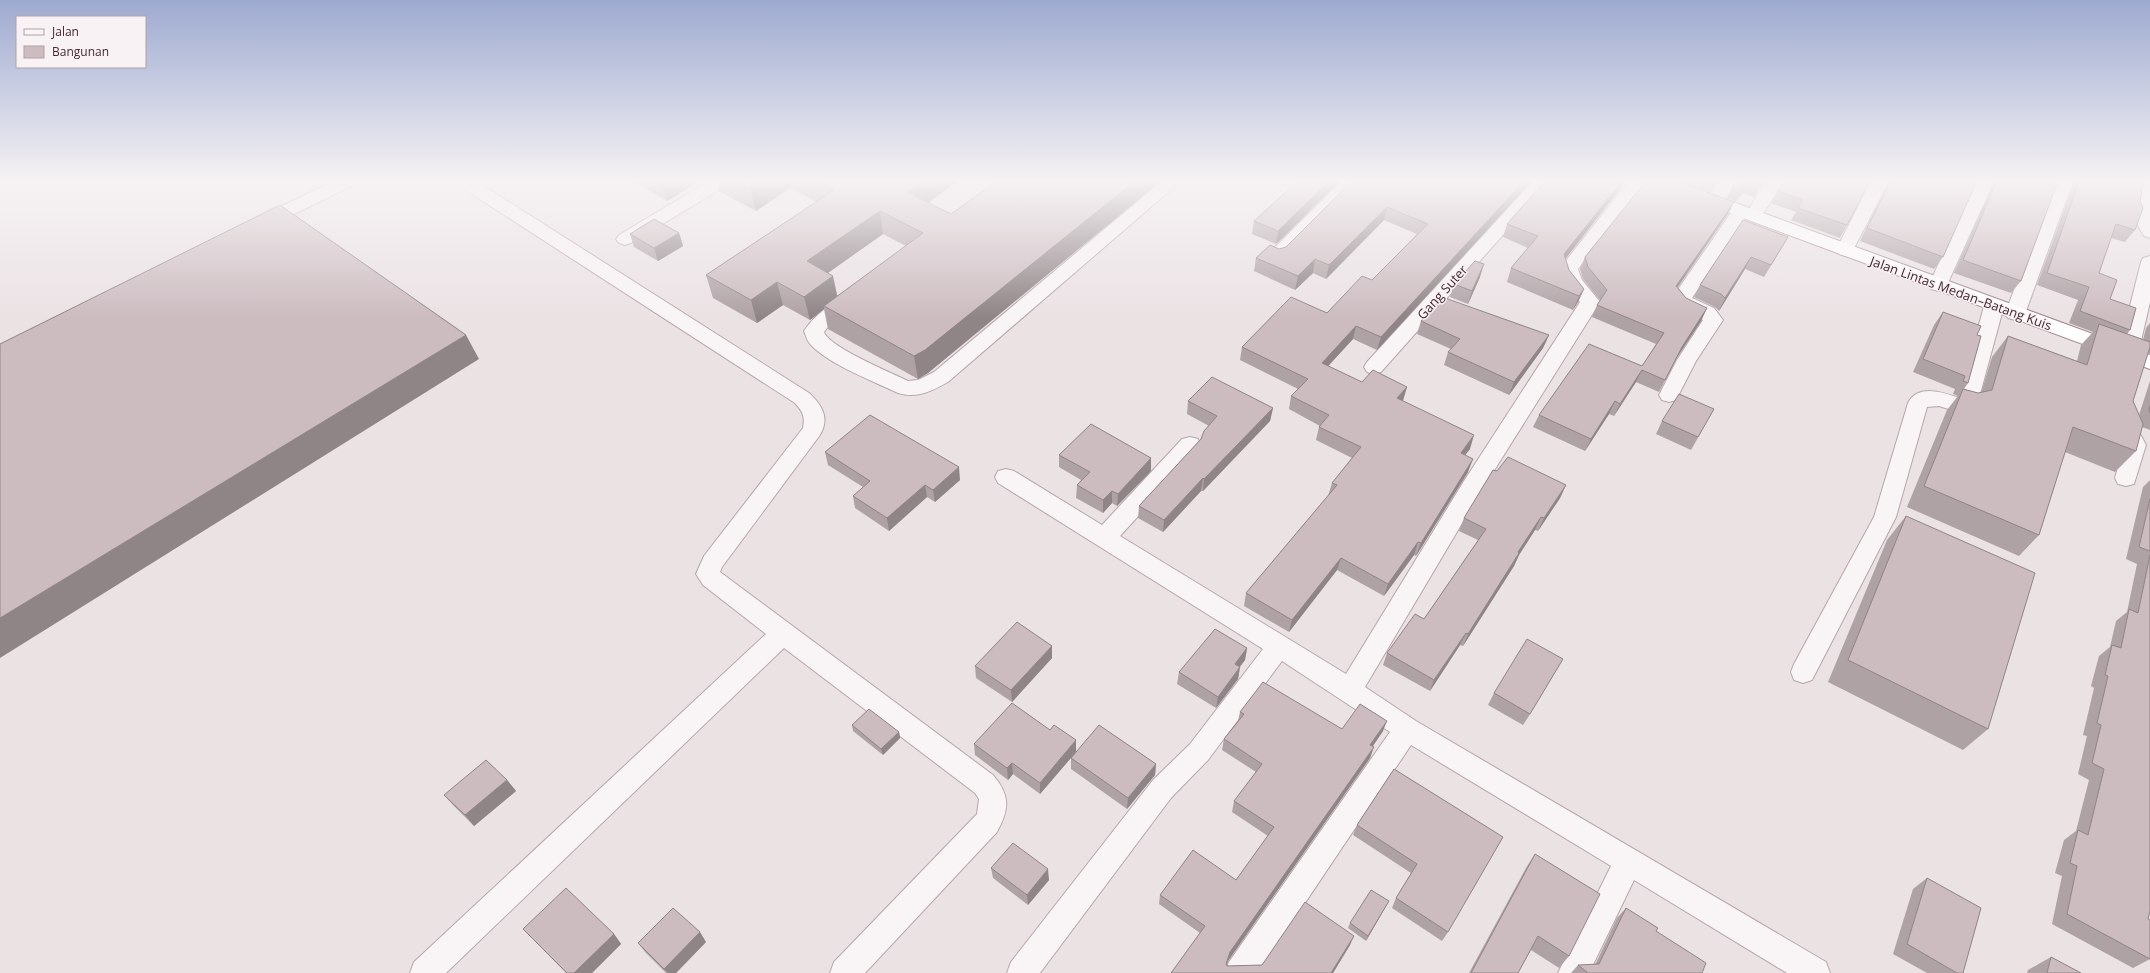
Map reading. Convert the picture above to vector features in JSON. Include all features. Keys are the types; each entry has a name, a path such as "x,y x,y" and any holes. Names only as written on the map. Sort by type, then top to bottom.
{"highway":[{"name":"Jalan Lintas Medan–Batang Kuis","path":"1783,226 2014,314 2141,359"}],"street":[{"path":"249,229 254,226"},
{"path":"535,226 802,398 813,409 816,417 814,430 712,563 708,574 711,578 783,633 984,784 994,799 992,815 987,823 845,973"},
{"path":"625,239 646,226"},
{"path":"867,289 820,323 814,330 817,340 836,354 905,388 922,387 942,377 1119,226"},
{"path":"1277,255 1306,226"},
{"name":"Gang Suter","path":"1374,367 1501,226"},
{"path":"1350,690 1472,487 1563,347 1590,302 1569,275 1569,268 1602,226"},
{"path":"1669,395 1687,360 1713,320 1711,315 1706,311 1685,302 1682,298 1737,226"},
{"path":"1845,250 1857,226"},
{"path":"1938,285 1964,226"},
{"path":"2014,314 2047,226"},
{"path":"2138,381 2150,262"},
{"path":"1434,300 1456,308"},
{"path":"1802,672 1885,517 1918,403 1923,398 1931,397 1961,406 1967,404 1994,306"},
{"path":"1542,339 1563,347"},
{"path":"2126,478 2135,445 2125,423 2129,409"},
{"path":"1105,538 1190,445"},
{"path":"1006,477 1350,690 1407,728 1628,862 1800,969"},
{"path":"425,973 783,633"},
{"path":"1022,973 1162,789 1199,752 1279,646"},
{"path":"1240,973 1407,728"},
{"path":"1573,973 1628,862"}],"building":[{"path":"237,226 311,226 466,335 0,618 0,344"},
{"path":"642,226 667,226 679,233 654,248 630,234"},
{"path":"779,226 858,226 807,261 833,276 804,297 777,282 751,300 706,275"},
{"path":"910,226 1079,226 925,350 914,356 824,306 923,233"},
{"path":"1267,226 1283,226 1278,231"},
{"path":"1307,226 1368,226 1329,265 1315,259 1298,276 1256,258 1270,245 1279,249 1286,247"},
{"path":"1426,226 1482,226 1381,337 1356,326 1322,363 1362,382 1373,370 1407,387 1397,398 1474,435 1461,453 1473,459 1421,543 1418,542 1388,584 1341,558 1292,620 1246,593 1337,485 1332,483 1361,447 1319,427 1329,415 1291,396 1308,379 1242,347 1291,297 1327,313 1362,276 1372,280"},
{"path":"1513,226 1586,226 1564,254 1569,270 1584,289 1579,296 1511,268 1538,236"},
{"path":"1610,226 1717,226 1676,286 1686,298 1707,308 1682,347 1665,380 1642,370 1620,404 1615,401 1591,439 1539,415 1589,344 1642,366 1664,333 1597,305 1607,290 1588,267 1585,257"},
{"path":"1739,226 1760,226 1788,237 1771,265 1751,257 1725,298 1721,294 1700,285"},
{"path":"1868,226 1957,226 1943,257 1867,228"},
{"path":"1977,226 2041,226 2021,281 1963,260"},
{"path":"2063,226 2115,226 2099,273 2117,280 2110,299 2136,308 2130,330 2080,311 2089,287 2047,273"},
{"path":"2124,226 2136,226 2135,230"},
{"path":"1475,261 1484,264 1472,291 1454,284"},
{"path":"1442,297 1549,335 1514,382 1448,352 1460,339 1421,321"},
{"path":"1943,312 1981,326 1977,335 1981,336 1968,383 1963,381 1965,376 1923,359"},
{"path":"2099,324 2150,342 2150,347 2133,401 2143,424 2136,451 2073,427 2039,535 1924,486 1963,389 1978,393 1992,390 2008,336 2087,365"},
{"path":"1212,377 1273,408 1204,479 1203,478 1164,520 1139,506 1201,439 1204,431 1217,416 1188,401"},
{"path":"1679,394 1714,409 1698,437 1662,421"},
{"path":"870,415 959,467 933,490 925,485 887,518 853,496 870,481 825,452"},
{"path":"1091,424 1151,458 1118,494 1112,491 1103,500 1077,485 1090,472 1059,455"},
{"path":"1508,457 1566,485 1544,518 1541,517 1468,634 1466,633 1434,680 1387,653 1415,614 1424,619 1486,529 1464,518 1493,470 1497,471"},
{"path":"2150,499 2150,551 2139,547"},
{"path":"1906,516 2035,573 1988,729 1848,660"},
{"path":"2150,555 2150,911 2148,919 2150,920 2150,959 2067,914 2077,866 2070,863 2078,830 2088,835 2104,769 2092,763 2101,725 2097,723 2108,676 2105,675 2112,645 2121,648 2129,609 2138,613"},
{"path":"1017,622 1052,646 1011,690 975,666"},
{"path":"1215,629 1247,648 1235,664 1240,667 1218,697 1179,672"},
{"path":"1527,639 1563,659 1530,714 1494,693"},
{"path":"1263,682 1342,729 1360,704 1387,721 1370,745 1374,747 1230,952 1226,964 1227,966 1262,965 1305,902 1354,936 1331,973 1171,973 1205,926 1160,895 1193,850 1236,880 1274,827 1234,801 1262,764 1224,739 1244,714 1240,712"},
{"path":"1012,703 1050,730 1054,725 1076,740 1040,783 1012,763 1007,768 974,744"},
{"path":"869,709 899,732 881,749 852,725"},
{"path":"1099,725 1156,764 1128,798 1071,758"},
{"path":"486,760 507,780 465,815 444,795"},
{"path":"1394,769 1503,837 1448,932 1396,898 1417,864 1357,825"},
{"path":"1013,843 1048,869 1027,895 991,868"},
{"path":"1535,854 1600,894 1569,956 1538,936 1518,973 1471,973"},
{"path":"1927,878 1981,908 1963,973 1957,973 1907,944"},
{"path":"566,888 614,934 574,973 567,973 523,929"},
{"path":"1371,890 1389,901 1368,936 1350,923"},
{"path":"673,908 700,932 664,969 638,943"},
{"path":"1626,908 1658,928 1656,931 1706,963 1702,973 1587,973 1578,965 1599,964"},
{"path":"2051,957 2081,973 2047,973"}]}
